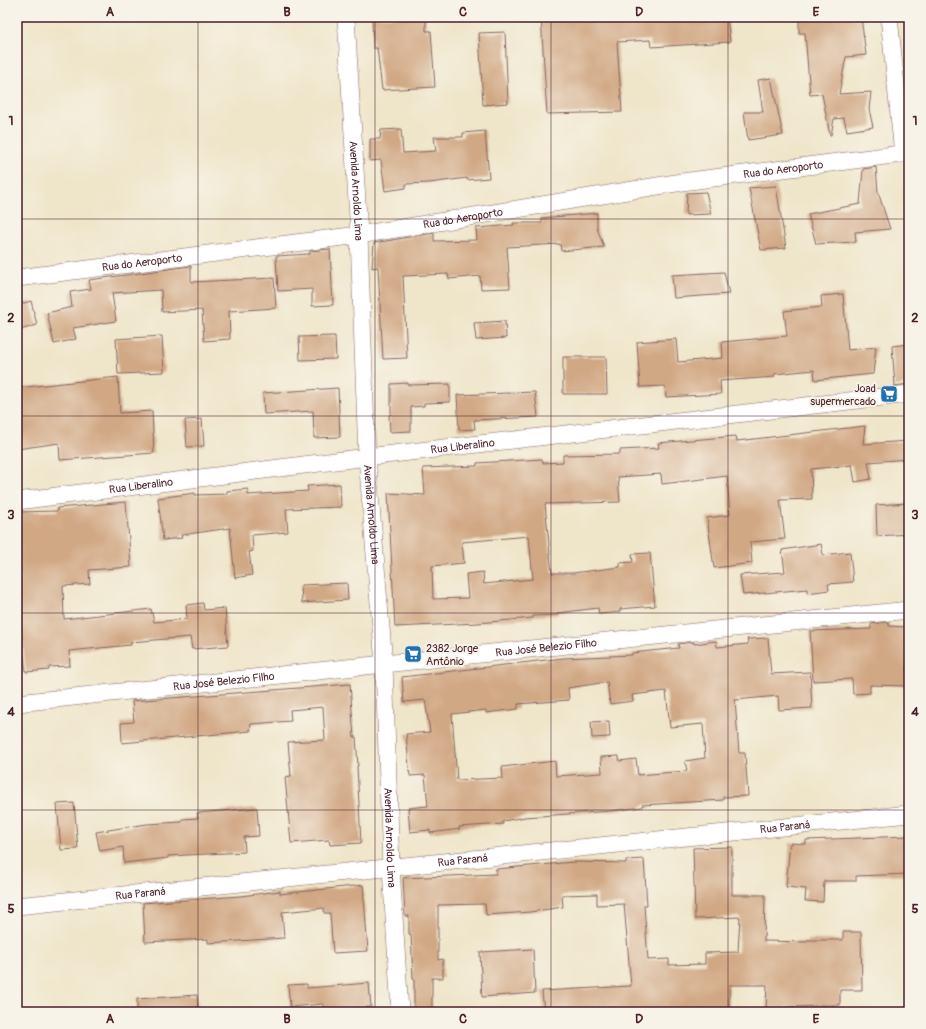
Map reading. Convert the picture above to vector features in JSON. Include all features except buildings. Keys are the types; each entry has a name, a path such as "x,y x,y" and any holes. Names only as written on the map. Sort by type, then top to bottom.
{"street":[{"name":"Avenida Arnoldo Lima","path":"346,17 359,235 367,457 384,664 391,868 400,1012"},
{"path":"889,17 906,154"},
{"name":"Rua do Aeroporto","path":"17,278 359,235 682,182 906,154"},
{"name":"Rua Liberalino","path":"17,501 367,457 909,394"},
{"name":"Rua José Belezio Filho","path":"17,703 909,610"},
{"name":"Rua Paraná","path":"17,906 909,814"}],"place":[{"name":"Joad supermercado","path":"889,394"},
{"name":"2382 Jorge Antônio","path":"413,654"}]}
